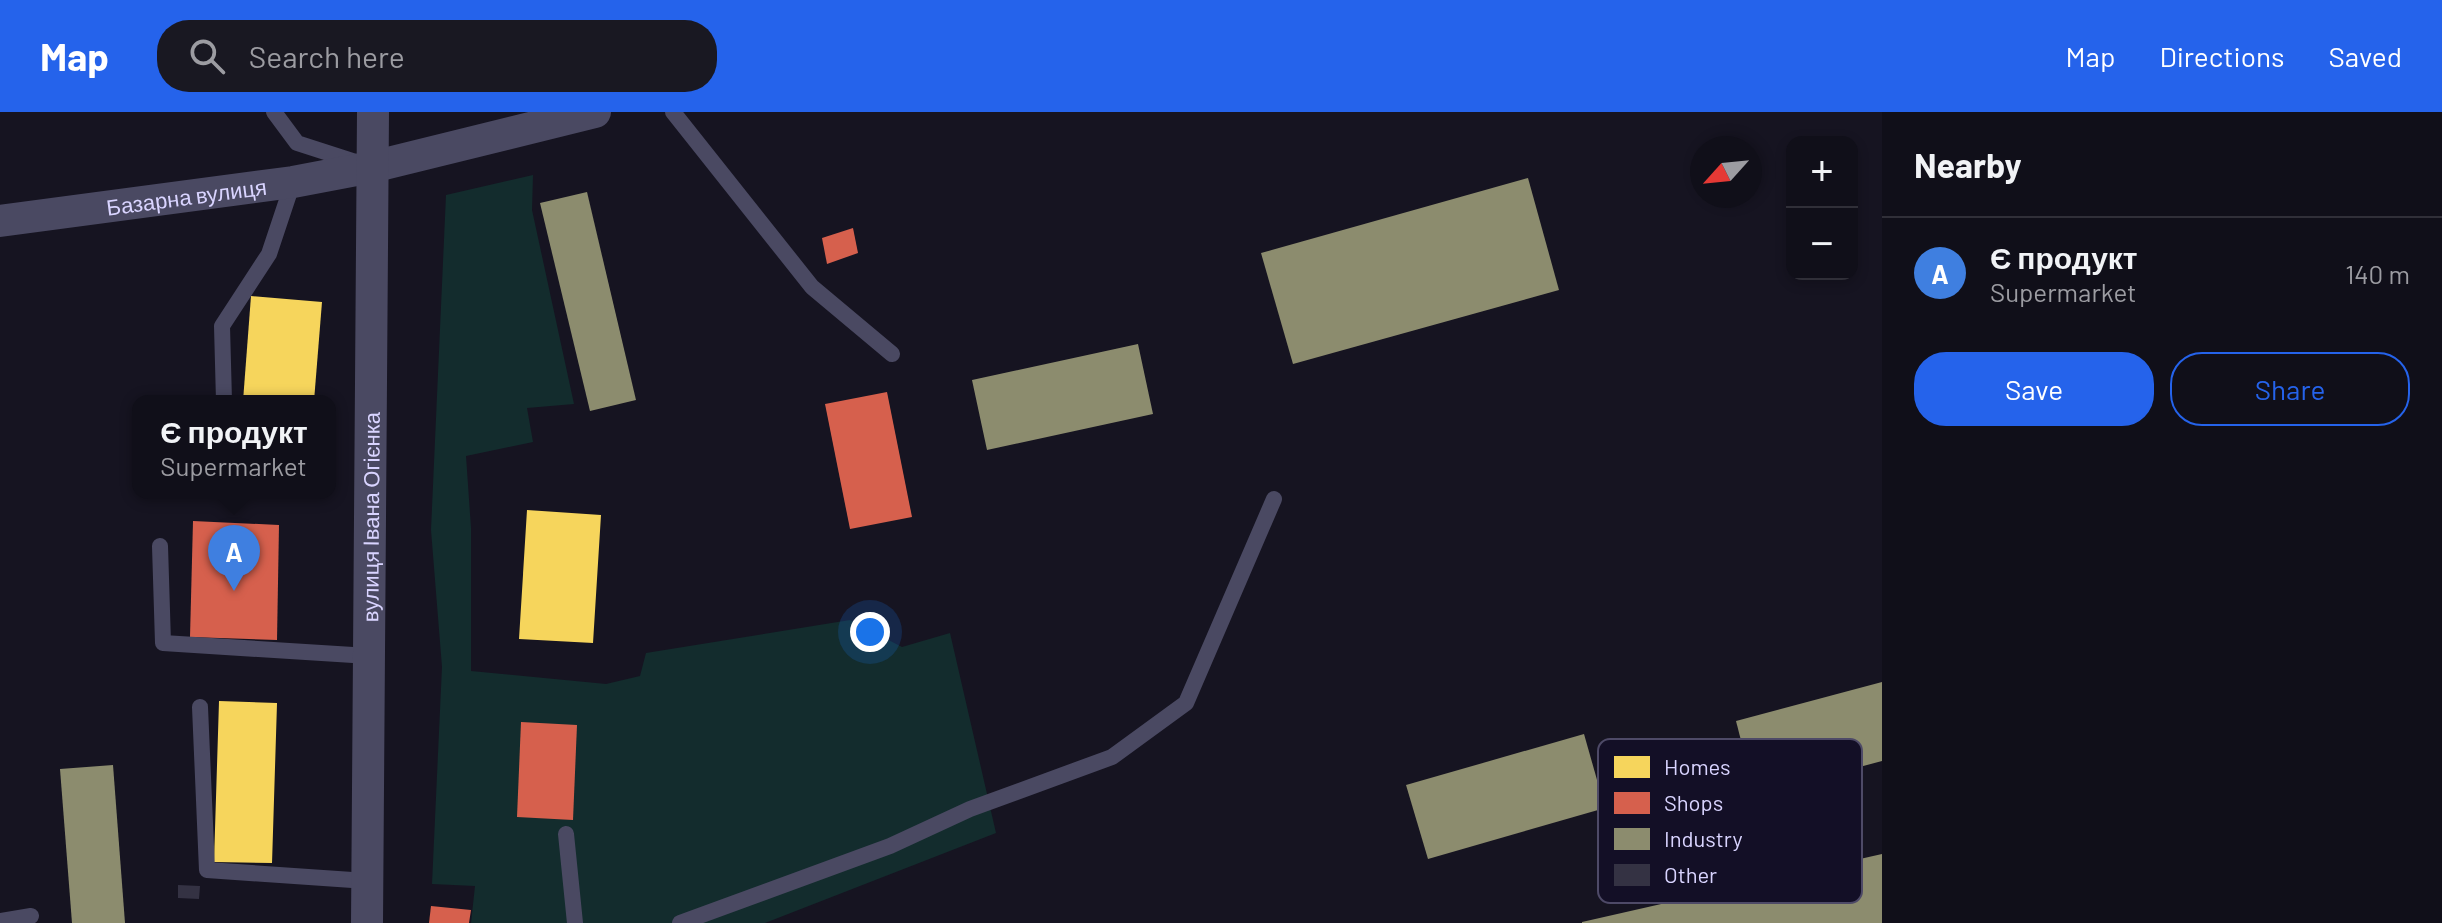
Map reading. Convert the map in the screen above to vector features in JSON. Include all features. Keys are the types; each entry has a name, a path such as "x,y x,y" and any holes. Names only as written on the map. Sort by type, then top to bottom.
{"street":[{"name":"вулиця Івана Огієнка","path":"367,923 373,112"},
{"name":"Базарна вулиця","path":"0,221 293,182 372,167 595,112"}],"lane":[{"path":"274,112 297,143 372,167"},
{"path":"673,112 812,287 892,354"},
{"path":"224,395 222,326 269,254 293,182"},
{"path":"680,923 890,846 970,809 1112,757 1186,703 1274,499"},
{"path":"160,546 163,643 369,656"},
{"path":"200,707 207,870 367,881"},
{"path":"566,834 575,923"},
{"path":"0,921 31,916"}],"green space":[{"path":"533,175 532,210 574,404 527,408 533,442 466,456 471,528 471,671 606,684 640,676 646,653 850,620 902,647 950,633 996,833 765,923 471,923 475,886 432,884 442,667 431,530 446,195"}],"building: Homes":[{"path":"251,296 322,302 314,395 243,395"},
{"path":"527,510 601,515 593,643 519,639"},
{"path":"219,701 277,703 272,863 214,862"}],"building: Shops":[{"path":"853,228 858,253 827,264 822,238"},
{"path":"887,392 912,517 850,529 825,404"},
{"path":"193,521 279,525 277,640 190,637"},
{"path":"521,722 577,725 573,820 517,817"},
{"path":"431,906 471,910 469,923 429,923"}],"building: Industry":[{"path":"1528,178 1559,290 1293,364 1261,253"},
{"path":"587,192 636,400 590,411 540,203"},
{"path":"1138,344 1153,414 987,450 972,380"},
{"path":"1882,682 1882,761 1862,766 1862,739 1741,739 1736,721"},
{"path":"1584,734 1598,783 1598,810 1428,859 1406,785"},
{"path":"113,765 125,923 72,923 60,769"},
{"path":"1882,854 1882,923 1582,923 1666,903 1862,903 1862,859"}],"building: Other":[{"path":"178,885 200,886 199,899 178,898"}],"place":[{"name":"Є продукт","path":"234,591"}]}
